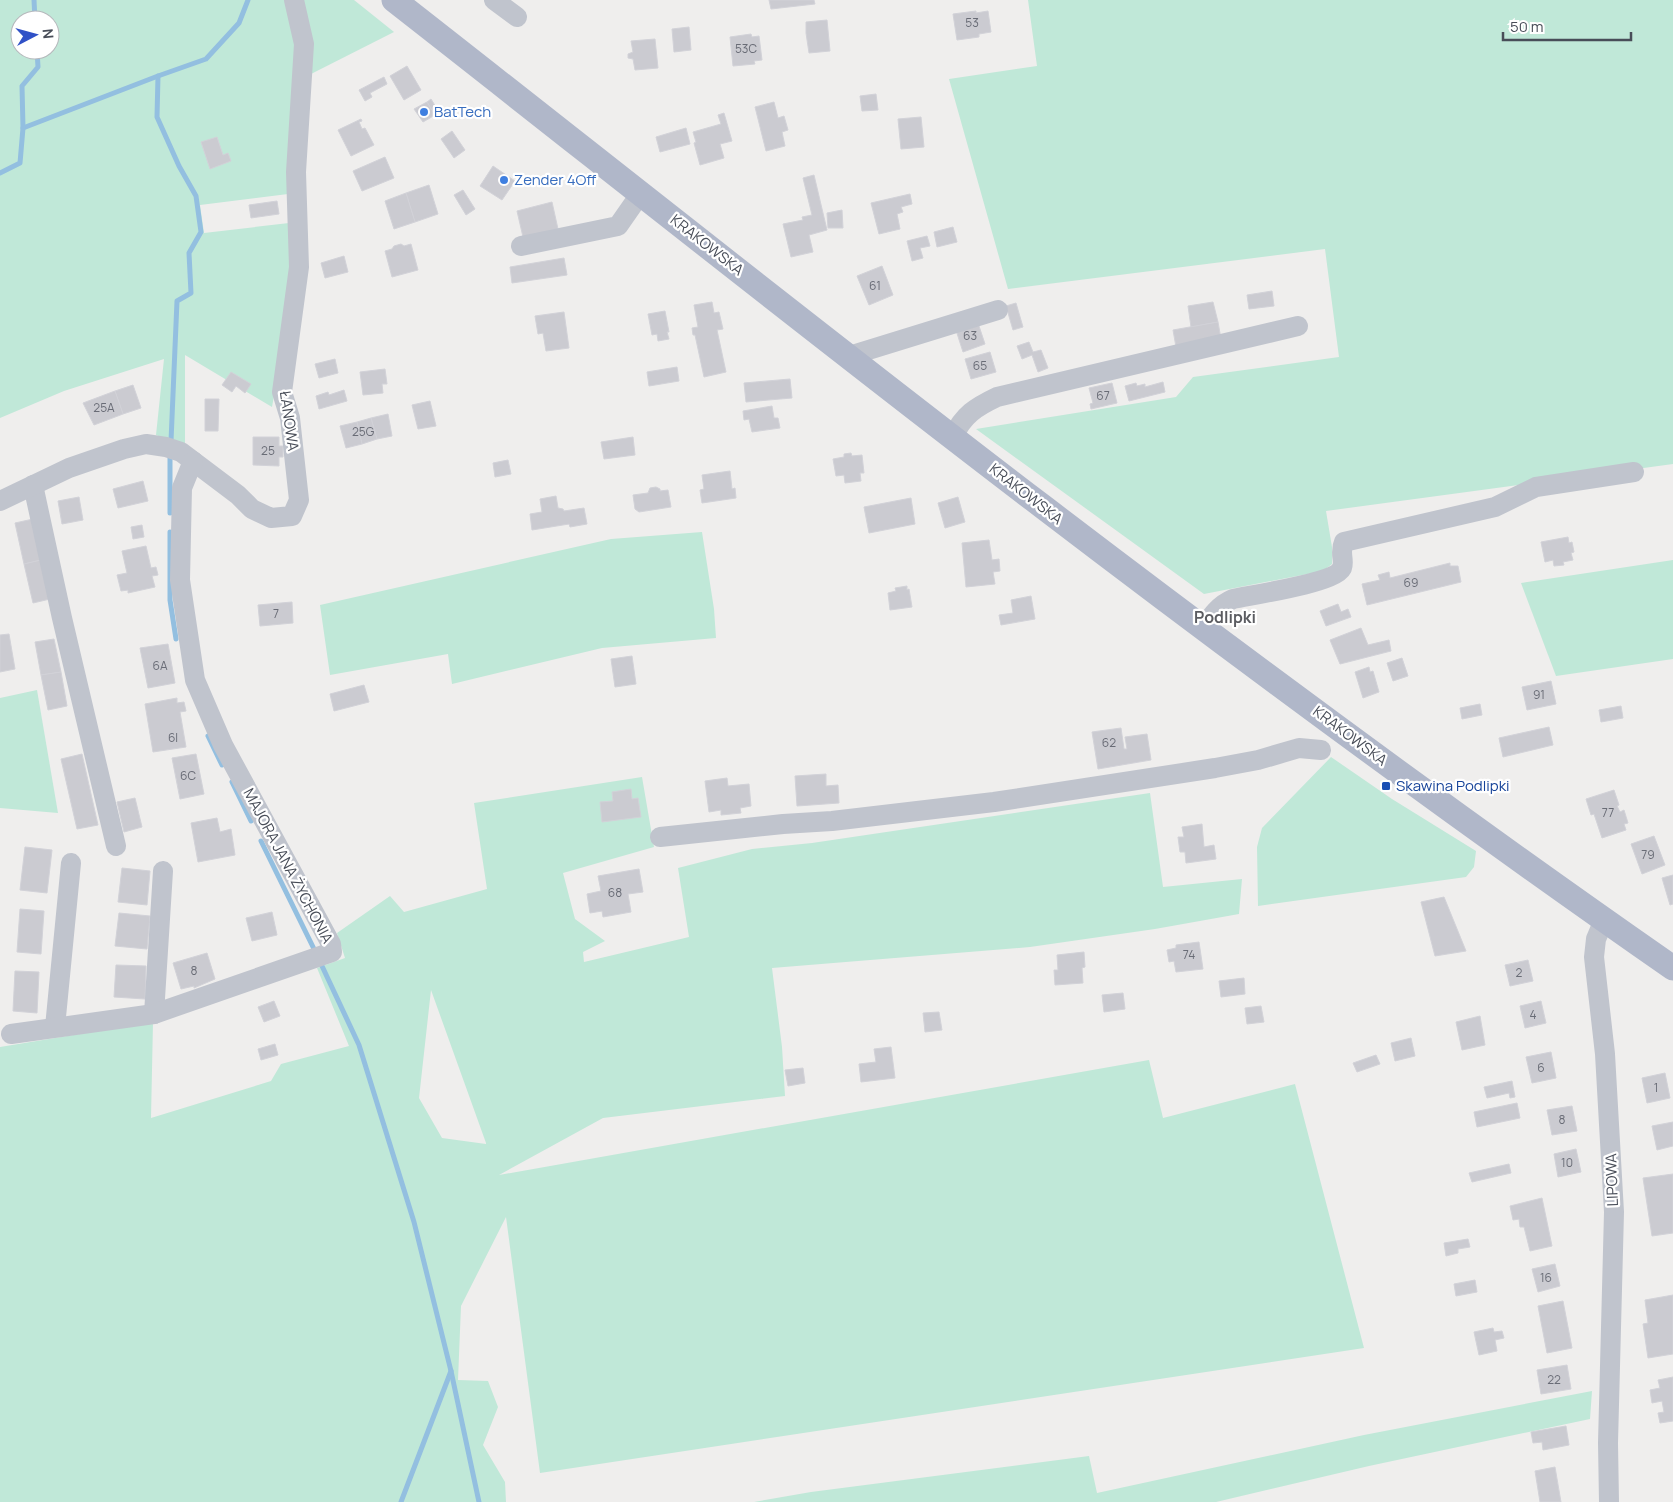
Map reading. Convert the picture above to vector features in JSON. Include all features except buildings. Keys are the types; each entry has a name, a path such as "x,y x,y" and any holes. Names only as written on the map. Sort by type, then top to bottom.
{"main road":[{"name":"KRAKOWSKA","path":"394,0 953,437 1203,628 1401,774 1673,968"}],"street":[{"name":"ŁANOWA","path":"0,501 69,468 124,449 146,444 182,452 238,495 252,509 271,518 292,516 299,500 290,418 282,392 299,267 296,172 304,44 294,0"},
{"path":"494,0 517,17"},
{"path":"521,246 618,226 641,193"},
{"path":"849,356 998,310"},
{"path":"953,437 958,425 968,414 981,404 997,397 1298,326"},
{"name":"MAJORA JANA ŻYCHONIA","path":"11,1034 154,1014 332,952 331,944 223,745 195,680 180,580 182,488 194,461"},
{"path":"1203,628 1216,610 1233,598 1312,583 1334,576 1342,569 1341,548 1344,542 1495,507 1536,487 1634,472"},
{"path":"33,485 62,618 116,846"},
{"path":"660,837 783,824 832,821 994,802 1215,768 1258,760 1299,748 1321,750"},
{"path":"55,1027 71,863"},
{"path":"154,1014 163,870"},
{"name":"LIPOWA","path":"1604,920 1596,939 1594,957 1605,1054 1614,1212 1608,1443 1609,1502"}],"green space":[{"path":"0,0 288,0 300,46 288,194 200,205 204,233 289,223 290,290 272,407 185,355 185,446 156,435 164,359 64,391 0,418"},
{"path":"300,0 354,0 394,32 311,74"},
{"path":"1028,0 1673,0 1673,464 1326,511 1332,547 1332,564 1323,571 1204,594 976,429 1176,397 1193,377 1339,357 1325,249 1008,289 949,79 1037,66"},
{"path":"702,532 714,609 716,638 602,648 452,684 448,654 330,675 320,605 611,539"},
{"path":"1673,560 1673,659 1556,676 1521,583"},
{"path":"37,690 58,813 0,808 0,698"},
{"path":"1331,757 1392,799 1476,851 1474,867 1466,877 1258,906 1257,847 1262,828"},
{"path":"642,777 654,847 563,873 575,919 605,941 583,952 584,962 689,937 678,868 752,849 812,843 1150,793 1163,887 1242,879 1239,914 1155,929 1030,947 772,968 782,1047 785,1096 603,1118 499,1175 1149,1060 1163,1118 1295,1084 1364,1348 540,1473 506,1217 461,1306 458,1380 488,1381 498,1407 483,1445 505,1482 506,1502 0,1502 0,1047 153,1022 151,1118 271,1081 281,1064 349,1046 317,968 345,958 337,933 390,896 404,912 487,889 474,803","holes":["431,990 486,1144 442,1138 419,1098"]},
{"path":"1592,1391 1590,1419 1369,1466 1216,1502 754,1502 811,1492 1089,1456 1097,1493 1364,1435"}],"waterway":[{"path":"34,0 34,10"},
{"path":"23,128 206,59 239,23 248,0"},
{"path":"0,173 20,163 23,128 22,86 38,67 38,60"},
{"path":"158,76 157,117 179,166 196,196 201,232 189,253 191,293 177,301 171,441"},
{"path":"170,455 170,513"},
{"path":"170,532 170,600 176,639"},
{"path":"208,736 222,765"},
{"path":"232,782 251,821"},
{"path":"261,841 315,951"},
{"path":"322,966 359,1045 414,1222 451,1371 479,1502"},
{"path":"401,1502 451,1371"}],"place":[{"name":"BatTech","path":"424,112"},
{"name":"Zender 4Off","path":"504,180"},
{"name":"Skawina Podlipki","path":"1386,786"}],"district":[{"name":"Podlipki","path":"1225,617"}]}
